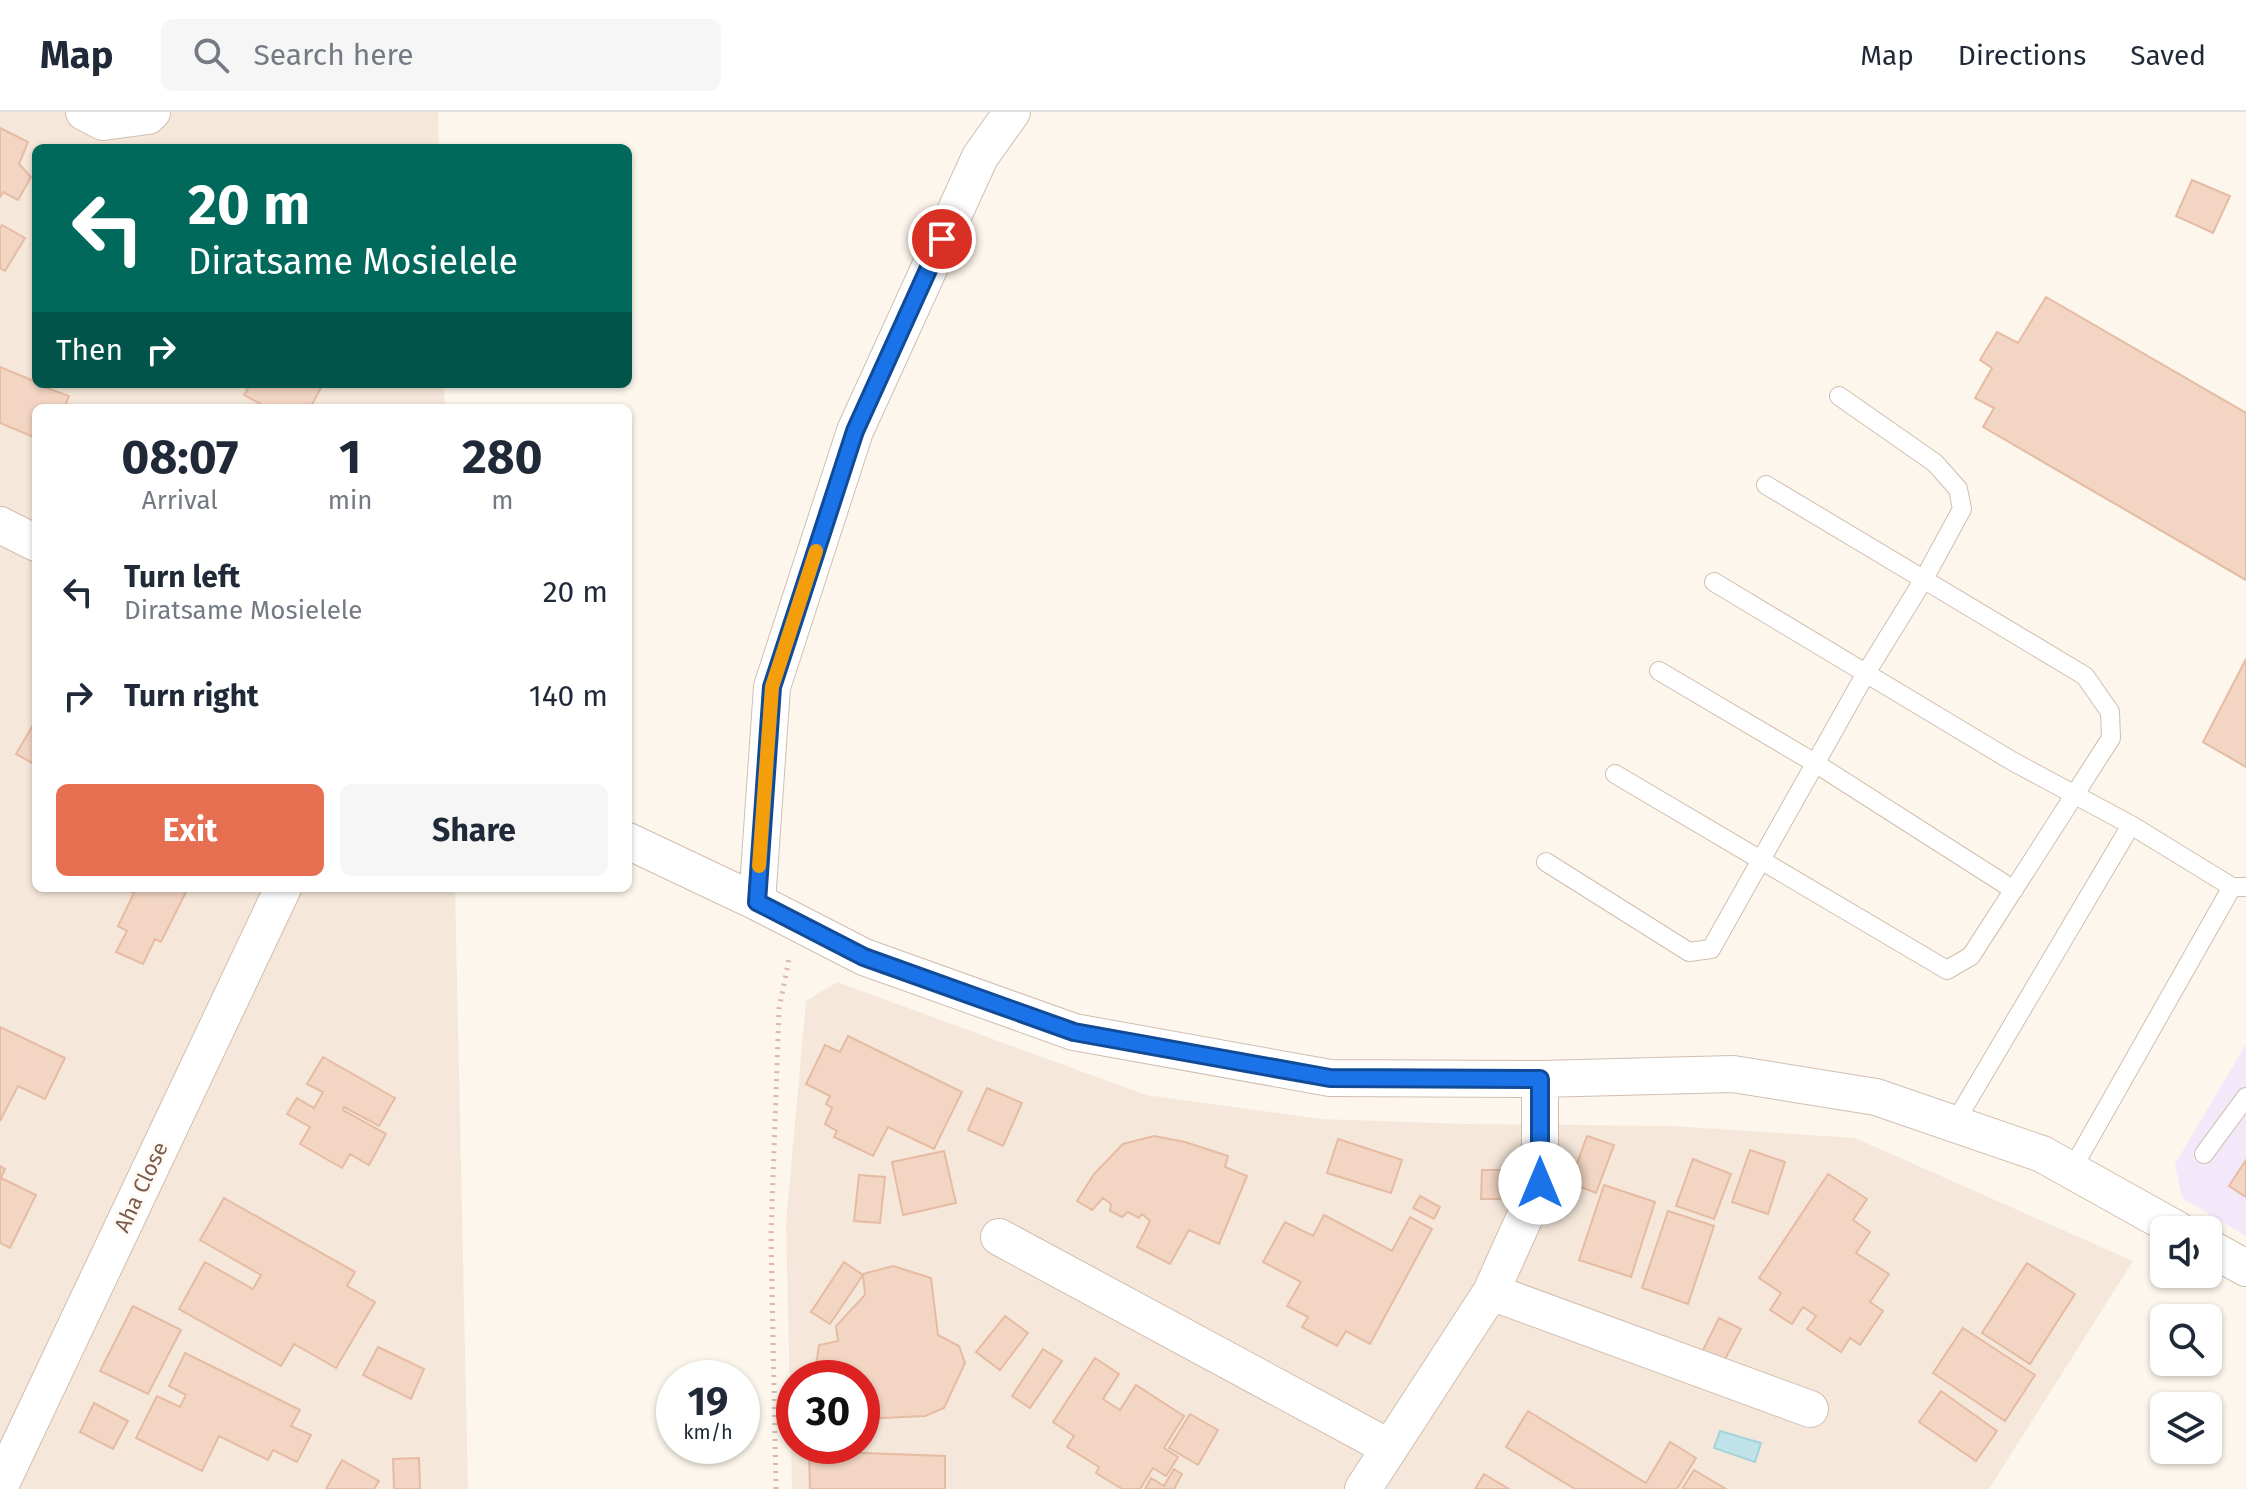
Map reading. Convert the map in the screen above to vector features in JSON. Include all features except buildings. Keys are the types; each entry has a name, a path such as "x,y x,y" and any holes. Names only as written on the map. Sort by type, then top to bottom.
{"street":[{"path":"84,112 103,122 148,116 152,112"},
{"path":"757,902 772,687 855,431 980,157 1012,112"},
{"path":"0,525 32,541"},
{"path":"632,843 864,957 1074,1032 1330,1078 1540,1079 1733,1074 1876,1097 2042,1154 2153,1216"},
{"name":"Aha Close","path":"0,1486 281,892"},
{"path":"1363,1489 1491,1292 1540,1183 1540,1079"},
{"path":"999,1237 1390,1448"},
{"path":"2222,1255 2246,1268"},
{"path":"1491,1292 1810,1409"}],"lane":[{"path":"1546,862 1689,952 1711,949 1962,509 1958,489 1935,463 1839,396"},
{"path":"1615,774 1947,970 1971,956 2111,738 2110,712 2085,676 1766,485"},
{"path":"1714,582 2012,761 2239,887 2071,1171"},
{"path":"1659,671 1815,763 2014,890"},
{"path":"1954,1124 2131,825"},
{"path":"2204,1154 2246,1097"}],"path":[{"path":"776,1489 771,1236 779,1009 796,922"}],"shaded area":[{"path":"0,112 438,112 439,144 32,144 32,388 444,388 445,404 32,404 32,892 455,892 468,1489 0,1489"},
{"path":"837,982 1146,1095 1321,1119 1671,1126 1855,1138 2133,1261 1989,1489 792,1489 791,1464 880,1464 880,1360 789,1360 786,1223 806,1001"},
{"path":"2246,1044 2246,1236 2222,1222 2222,1216 2212,1216 2182,1198 2175,1164"}],"water":[{"path":"1720,1431 1761,1443 1755,1462 1714,1448"}],"slow traffic":[{"path":"759,866 772,687 816,551"}],"route":[{"path":"942,239 855,431 772,687 757,902 864,957 1074,1032 1330,1078 1540,1079 1540,1183"}]}
